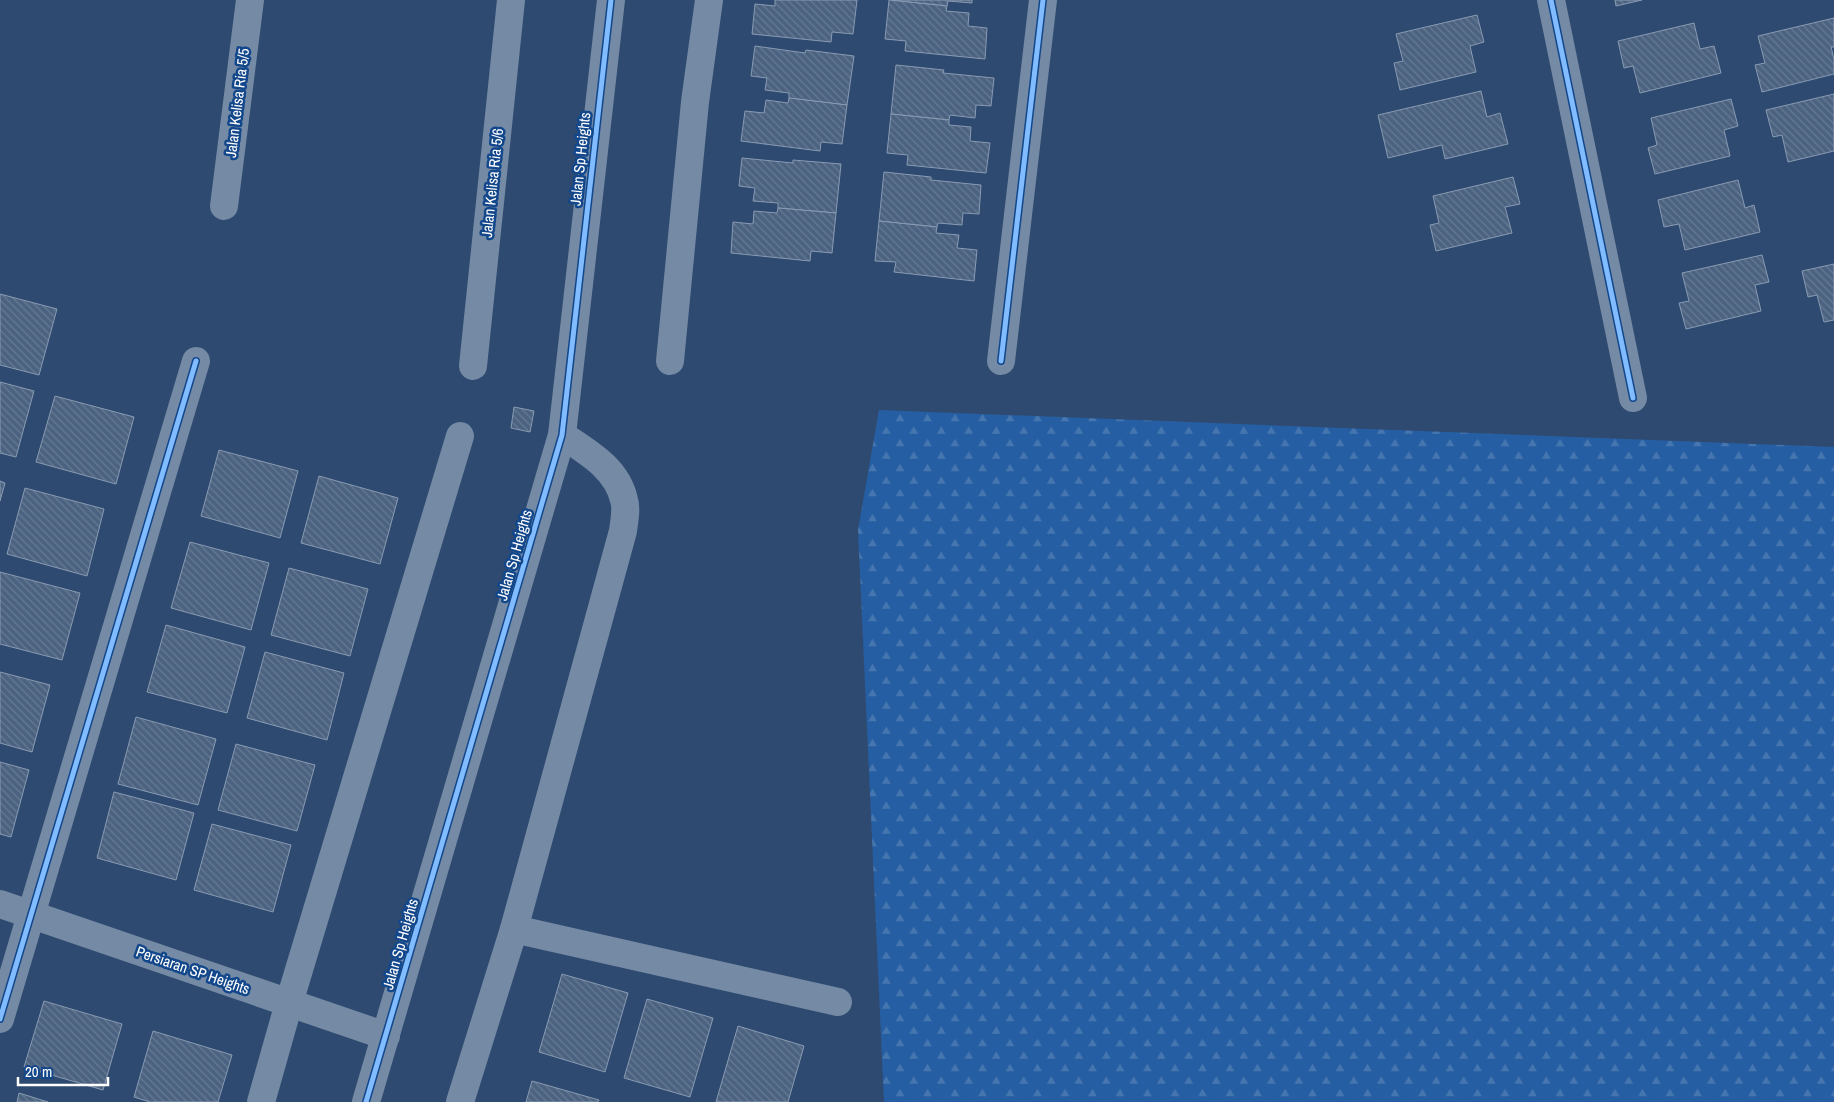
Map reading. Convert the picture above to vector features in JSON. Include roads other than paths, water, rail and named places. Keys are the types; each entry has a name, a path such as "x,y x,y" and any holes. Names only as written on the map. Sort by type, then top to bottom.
{"street":[{"name":"Jalan Kelisa Ria 5/5","path":"224,206 250,0"},
{"name":"Jalan Kelisa Ria 5/6","path":"473,366 511,0"},
{"name":"Jalan Sp Heights","path":"366,1102 562,436 611,0"},
{"path":"670,361 695,102 709,0"},
{"path":"1001,361 1043,0"},
{"path":"1551,0 1633,398"},
{"path":"0,1019 196,361"},
{"path":"261,1102 289,1003 460,436"},
{"path":"460,1102 514,929 623,531 625,501 613,475 595,457 562,436"},
{"name":"Persiaran SP Heights","path":"0,904 386,1036"},
{"path":"514,929 838,1002"}]}
